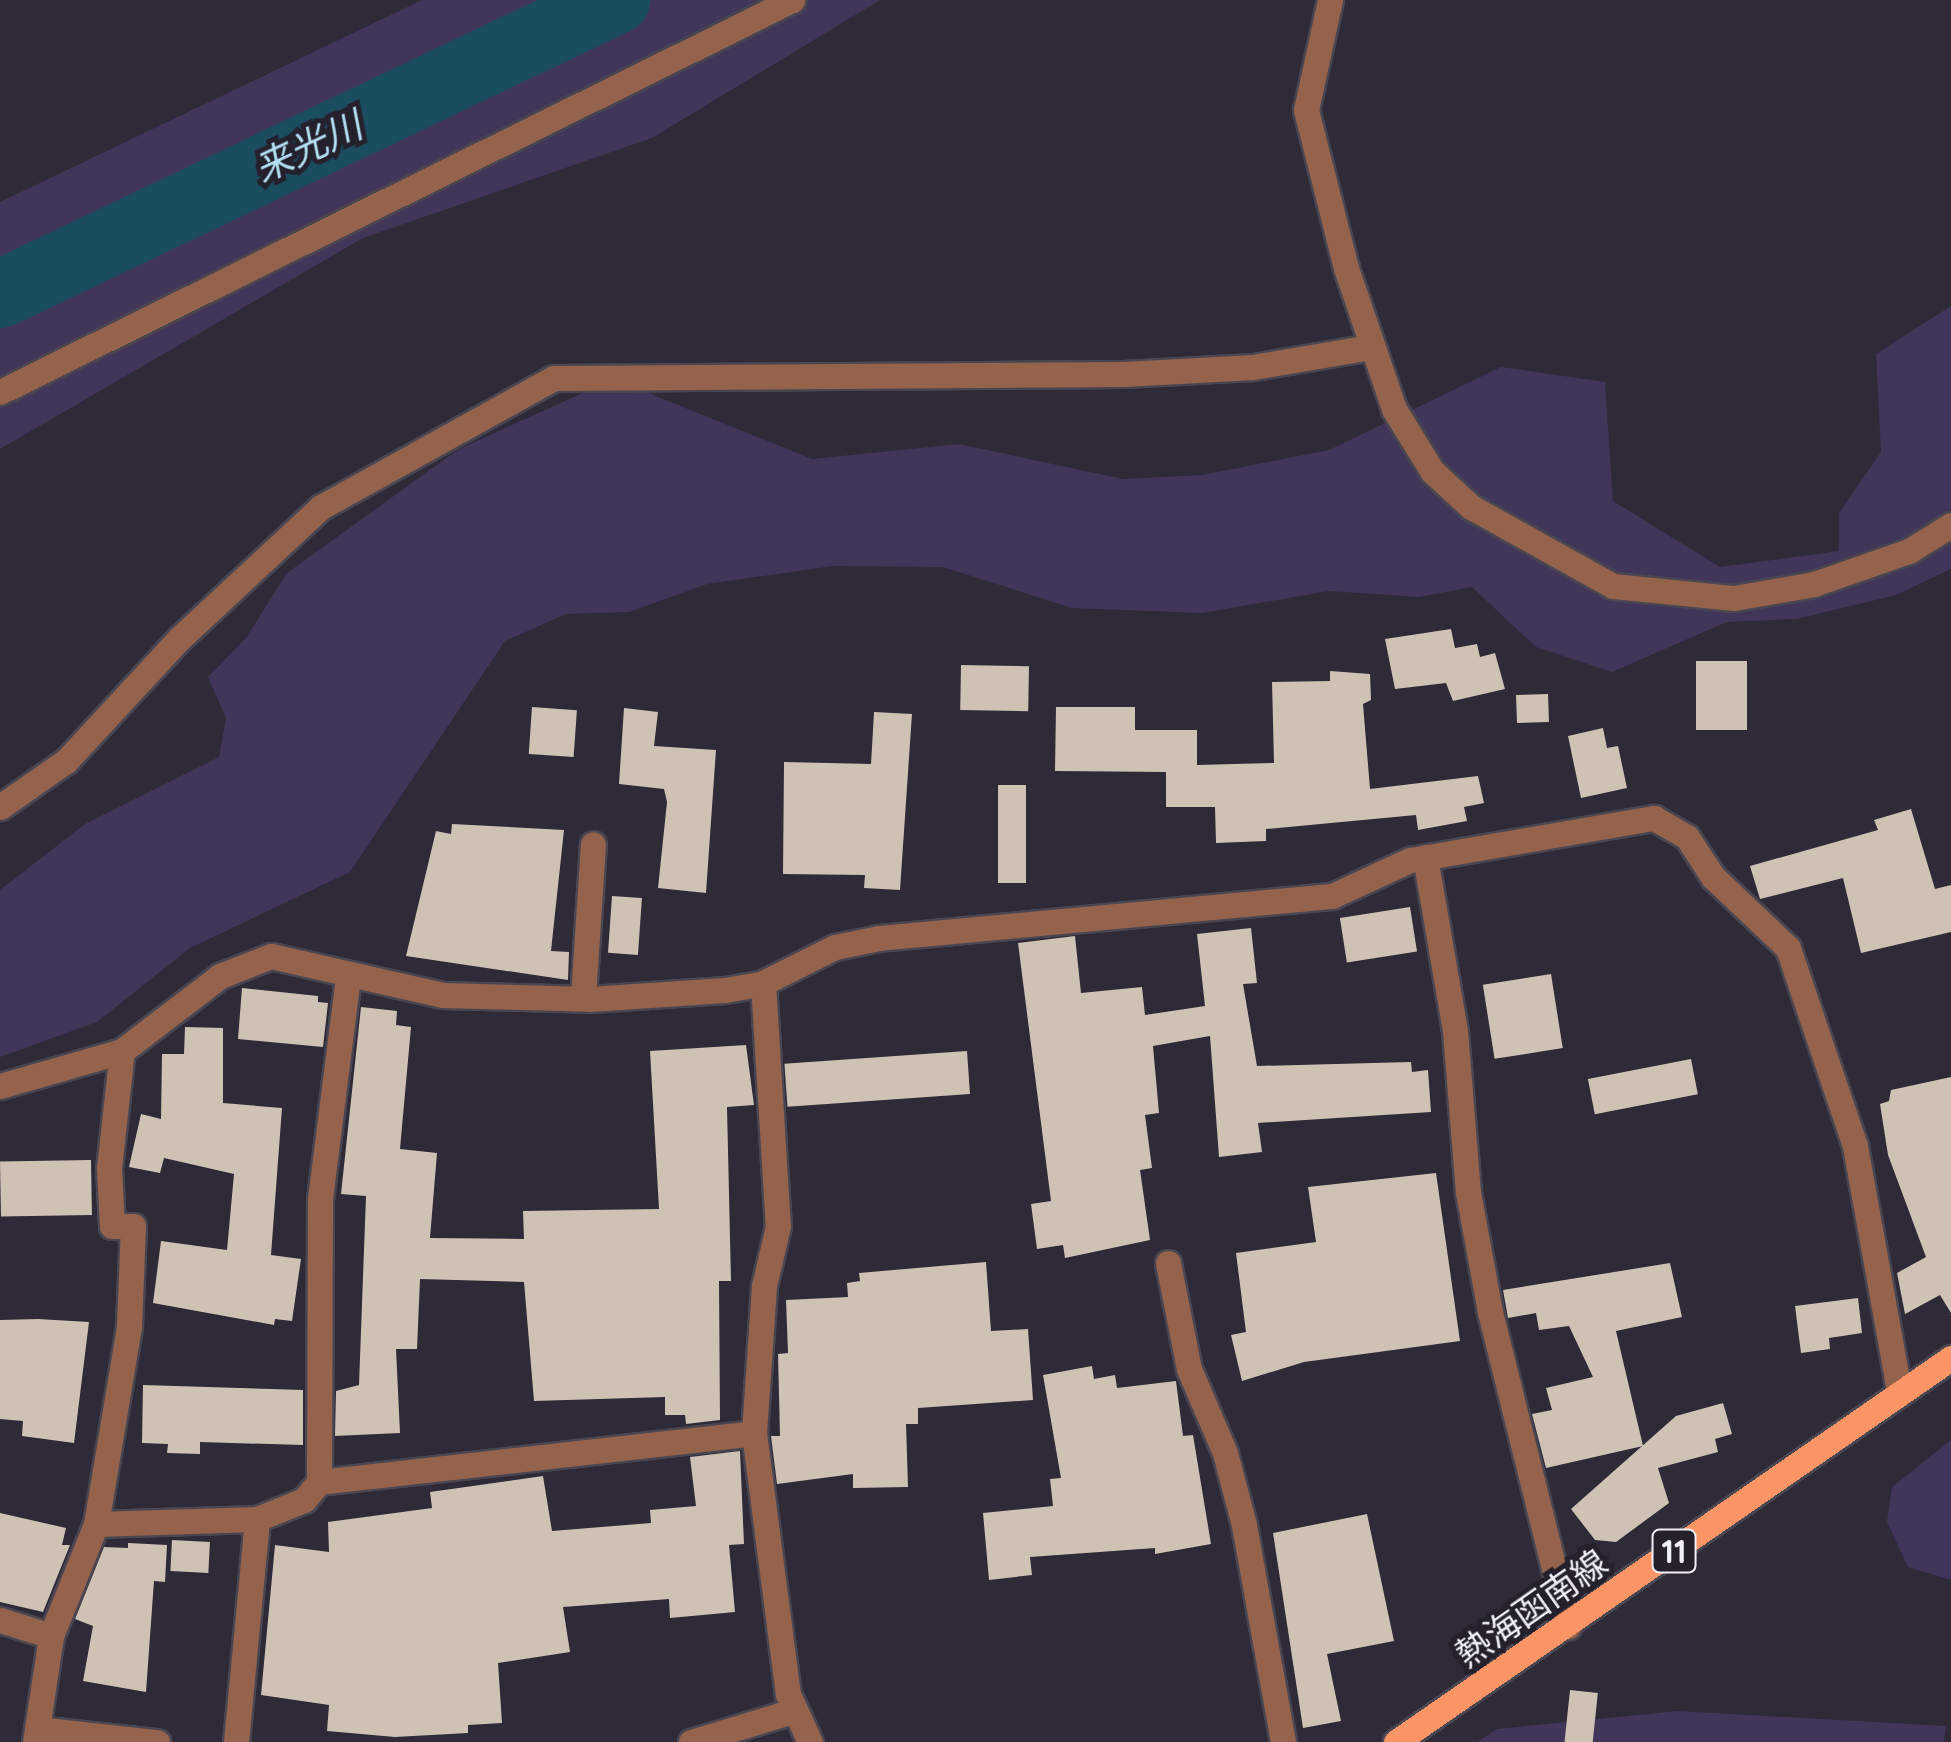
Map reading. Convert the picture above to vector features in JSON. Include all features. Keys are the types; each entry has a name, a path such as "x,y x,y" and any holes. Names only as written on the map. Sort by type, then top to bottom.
{"main road":[{"name":"熱海函南線","path":"1396,1742 1951,1358"}],"street":[{"path":"0,392 792,0"},
{"path":"1330,0 1306,110 1370,348 1394,410 1432,471 1471,507 1613,586 1734,598 1814,584 1909,551 1951,525"},
{"path":"0,807 66,762 179,639 320,508 554,378 1124,374 1253,367 1370,348"},
{"path":"0,1086 122,1051 248,960 272,956 442,995 584,998 764,983 835,947 878,938 1312,898 1425,857 1654,818 1686,836 1731,897 1768,924 1788,948 1855,1146 1899,1391"},
{"path":"584,998 593,844"},
{"path":"1425,857 1455,1031 1468,1192 1490,1312 1568,1626"},
{"path":"96,1524 257,1519 304,1500 319,1482 320,1199 348,976"},
{"path":"764,983 778,1226 764,1286 754,1433 792,1711 810,1742"},
{"path":"122,1051 109,1168 112,1226 133,1226 129,1326 96,1524 51,1636 36,1736 157,1742"},
{"path":"1168,1263 1189,1369 1238,1504 1283,1742"},
{"path":"319,1482 754,1433"},
{"path":"236,1742 257,1519"},
{"path":"0,1620 51,1636"},
{"path":"691,1742 792,1711"}],"shaded area":[{"path":"422,0 880,0 652,138 363,238 0,449 0,202"},
{"path":"1951,306 1951,569 1896,595 1797,619 1727,622 1612,672 1536,647 1472,587 1419,597 1329,591 1202,613 1072,608 943,567 833,566 707,584 629,612 566,614 505,641 350,872 190,948 97,1022 0,1057 0,890 85,824 219,757 226,718 208,677 246,638 287,573 459,449 585,392 646,392 812,459 959,444 1123,479 1202,475 1329,450 1501,367 1605,382 1613,501 1720,567 1839,551 1839,513 1881,452 1876,354"},
{"path":"1951,1440 1951,1580 1908,1567 1887,1522 1892,1487"},
{"path":"1678,1711 1946,1726 1944,1742 1477,1742 1497,1729"}],"building":[{"path":"1451,629 1455,648 1477,644 1480,657 1495,653 1505,689 1453,701 1446,683 1395,689 1385,639"},
{"path":"1696,661 1747,661 1747,730 1696,730"},
{"path":"961,665 1029,666 1028,711 960,710"},
{"path":"1330,671 1370,674 1371,700 1363,704 1370,789 1478,776 1484,803 1464,807 1467,821 1418,830 1416,815 1266,829 1266,841 1216,843 1215,807 1166,807 1166,772 1055,771 1056,707 1135,707 1135,730 1197,730 1197,765 1274,763 1272,682 1330,681"},
{"path":"1548,694 1549,722 1517,723 1516,695"},
{"path":"532,707 577,710 574,757 529,754"},
{"path":"624,708 658,712 654,746 716,750 706,893 658,888 667,802 664,789 619,784"},
{"path":"874,712 912,714 900,890 864,888 865,875 783,874 784,762 871,764"},
{"path":"1603,728 1607,748 1618,746 1627,788 1581,798 1568,736"},
{"path":"998,785 1026,785 1026,883 998,883"},
{"path":"1911,809 1935,889 1951,885 1951,932 1861,953 1843,878 1760,899 1750,866 1878,830 1874,820"},
{"path":"452,824 564,830 551,951 569,952 568,980 406,956 436,831 451,834"},
{"path":"612,896 642,898 638,955 608,953"},
{"path":"1410,907 1417,951 1347,963 1340,918"},
{"path":"1251,928 1257,983 1243,984 1257,1066 1411,1062 1412,1072 1428,1070 1431,1112 1258,1123 1262,1152 1219,1157 1210,1036 1153,1046 1159,1113 1145,1115 1152,1168 1140,1170 1150,1240 1065,1258 1063,1245 1037,1249 1031,1204 1051,1201 1018,943 1075,936 1081,993 1142,987 1145,1015 1205,1006 1197,934"},
{"path":"1551,974 1563,1048 1495,1059 1483,985"},
{"path":"242,988 318,996 318,1002 328,1003 323,1047 238,1039"},
{"path":"361,1007 397,1011 396,1025 411,1027 400,1149 437,1153 430,1238 524,1239 523,1211 659,1209 650,1051 746,1045 754,1105 727,1107 731,1281 719,1281 720,1420 686,1424 685,1415 665,1415 665,1397 534,1401 524,1282 420,1279 417,1349 396,1349 400,1433 335,1436 336,1391 359,1385 366,1196 341,1194"},
{"path":"185,1027 223,1028 223,1103 282,1108 271,1255 301,1259 292,1321 275,1319 274,1325 153,1303 161,1241 227,1250 234,1174 164,1158 160,1173 129,1167 141,1114 161,1119 162,1054 184,1054"},
{"path":"967,1051 970,1094 787,1107 784,1064"},
{"path":"1691,1059 1698,1094 1595,1114 1588,1079"},
{"path":"1951,1077 1951,1313 1940,1295 1905,1314 1897,1273 1926,1257 1888,1155 1880,1104 1889,1101 1891,1090"},
{"path":"91,1160 92,1215 1,1217 0,1162"},
{"path":"1436,1173 1460,1341 1304,1362 1242,1381 1231,1335 1246,1332 1236,1253 1316,1242 1308,1187"},
{"path":"986,1262 991,1331 1028,1329 1033,1400 918,1408 918,1424 906,1424 908,1487 853,1488 853,1474 777,1484 771,1436 780,1436 778,1354 788,1353 786,1300 848,1297 847,1283 860,1281 859,1273"},
{"path":"1670,1263 1682,1317 1616,1331 1643,1446 1546,1468 1532,1414 1552,1410 1546,1388 1593,1377 1569,1326 1539,1330 1536,1313 1508,1318 1503,1290"},
{"path":"1858,1298 1862,1333 1829,1338 1830,1349 1801,1353 1795,1306"},
{"path":"0,1320 89,1322 74,1443 22,1436 23,1421 0,1419"},
{"path":"1092,1366 1094,1379 1115,1375 1117,1388 1176,1381 1183,1436 1193,1435 1211,1544 1155,1554 1155,1548 1030,1557 1032,1575 989,1580 983,1513 1053,1506 1050,1479 1061,1478 1043,1375"},
{"path":"143,1385 303,1390 303,1445 200,1442 200,1454 167,1453 168,1444 142,1443"},
{"path":"1723,1403 1732,1434 1715,1439 1718,1452 1658,1468 1669,1503 1616,1542 1595,1540 1571,1509 1676,1416"},
{"path":"740,1451 744,1544 729,1545 735,1612 670,1618 669,1599 563,1607 570,1652 498,1663 502,1723 468,1725 468,1733 395,1737 327,1731 329,1705 261,1695 275,1545 329,1552 328,1522 432,1508 430,1492 543,1476 552,1531 651,1523 650,1510 696,1506 690,1457"},
{"path":"0,1513 66,1528 62,1545 70,1545 43,1612 0,1602"},
{"path":"1367,1514 1394,1641 1327,1654 1341,1721 1303,1728 1273,1533"},
{"path":"172,1540 210,1542 208,1573 170,1571"},
{"path":"128,1543 167,1545 165,1582 154,1581 146,1692 83,1681 93,1626 75,1619 104,1547 128,1548"},
{"path":"1570,1690 1598,1693 1593,1742 1565,1742"}],"waterway":[{"name":"来光川","path":"0,294 616,0"}]}
